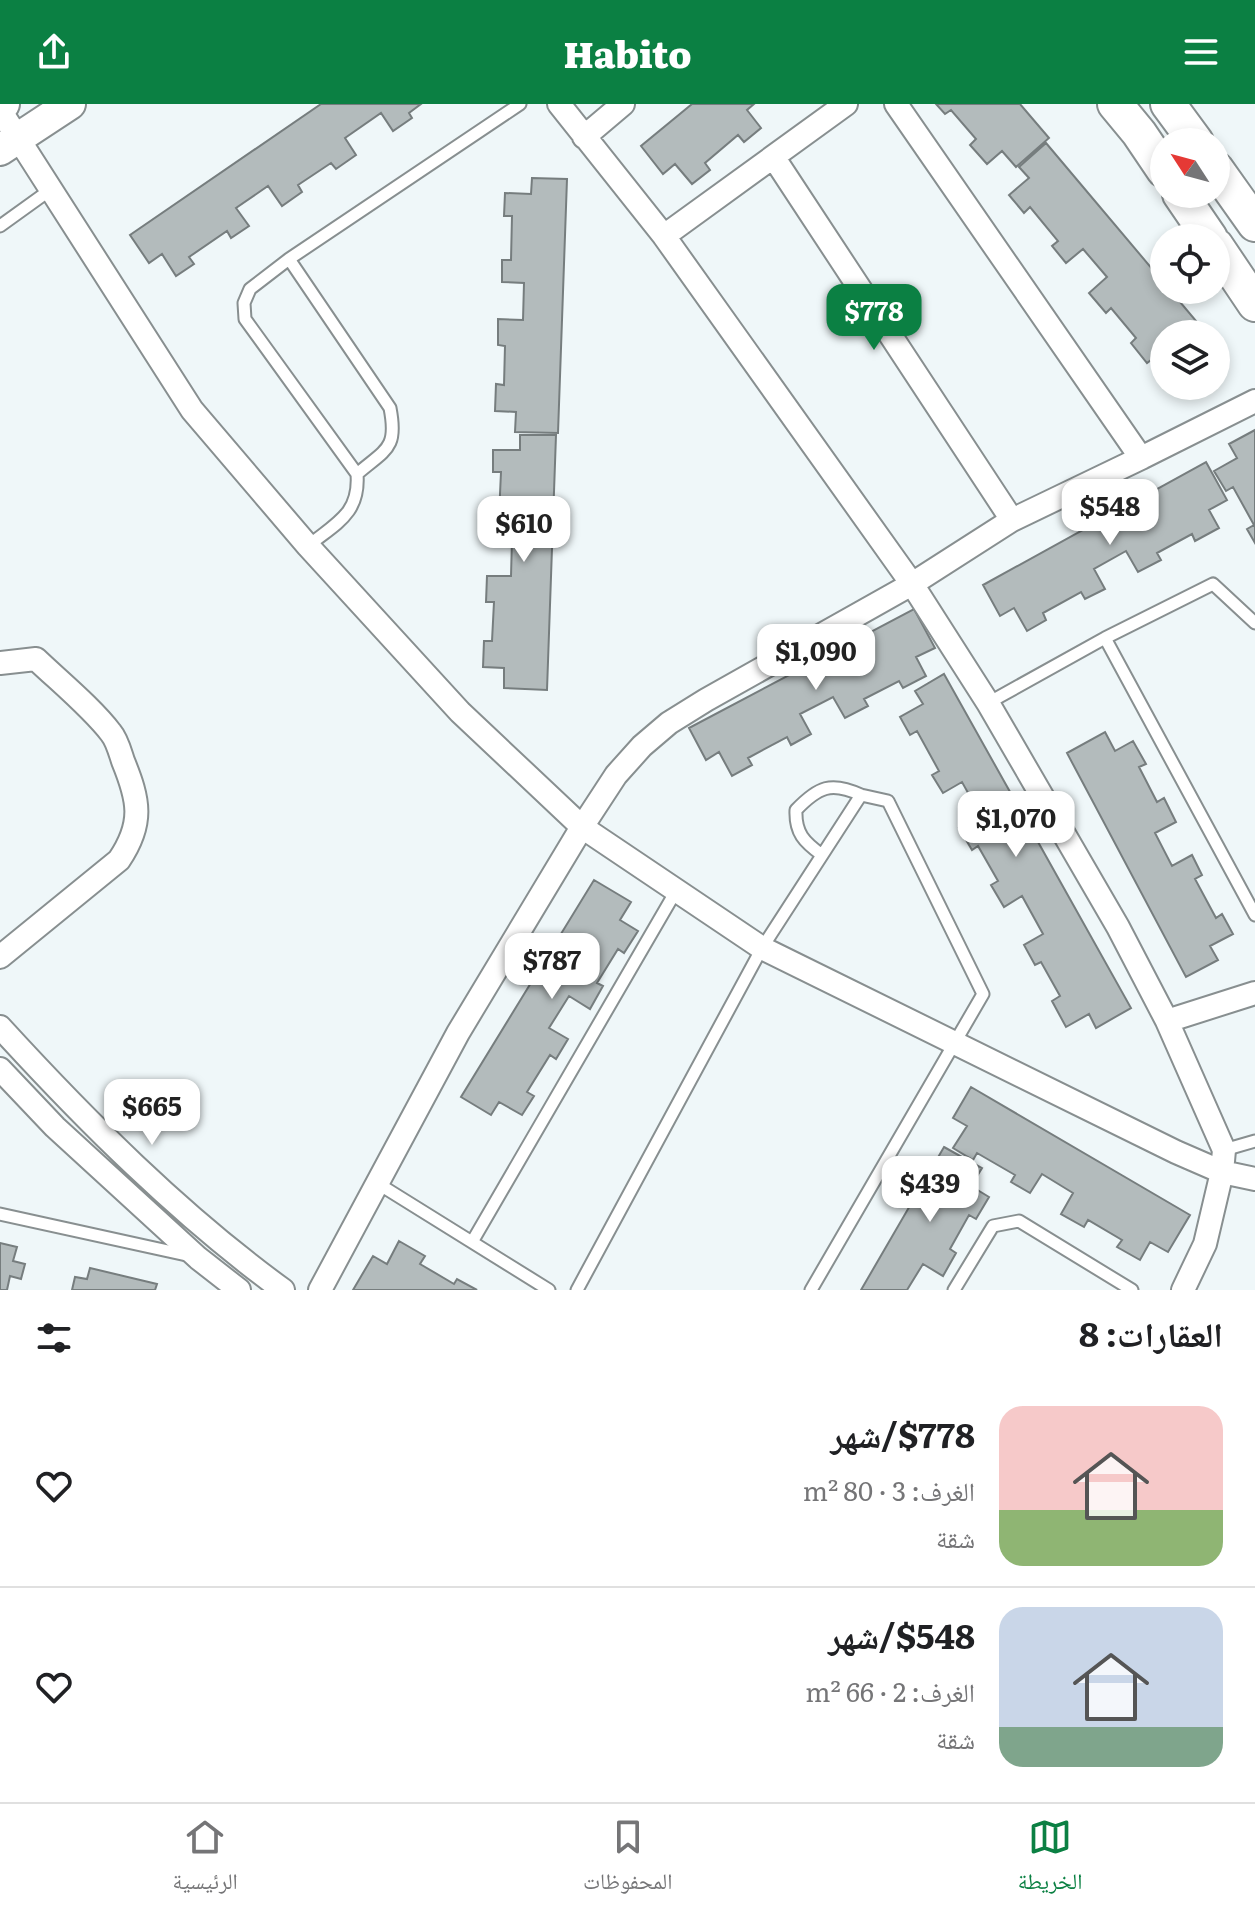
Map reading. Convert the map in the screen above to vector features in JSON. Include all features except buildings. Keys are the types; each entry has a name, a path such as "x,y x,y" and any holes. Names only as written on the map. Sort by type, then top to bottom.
{"main road":[{"path":"8,144 70,104"},
{"path":"1115,104 1150,151"},
{"path":"1168,104 1186,128"},
{"path":"1230,189 1255,224"},
{"path":"1230,267 1255,304"}],"street":[{"path":"559,104 664,236 912,584 988,703 1118,927 1167,1021 1223,1161 1205,1244 1183,1290"},
{"path":"584,137 623,104"},
{"path":"664,236 846,104"},
{"path":"896,104 1141,458"},
{"path":"1,107 8,144 50,190 192,410 308,546 460,712 582,827 762,948 954,1045 1223,1161 1255,1179"},
{"path":"774,158 1012,520"},
{"path":"320,1290 458,1033 582,827 616,775 642,746 669,723 912,584 1012,520 1255,401"},
{"path":"0,663 36,659 113,734 134,789 137,807 136,826 130,844 119,860 0,957"},
{"path":"1167,1021 1255,993"},
{"path":"0,1027 98,1128 226,1248 283,1290"},
{"path":"0,1069 55,1127 198,1258 239,1290"}],"lane":[{"path":"308,546 351,510 358,492 357,474 245,319 244,303 250,289 289,259 520,104"},
{"path":"0,226 50,190"},
{"path":"289,259 390,408 394,430 390,445 357,474"},
{"path":"988,703 1105,638 1213,584 1255,623"},
{"path":"1105,638 1255,915"},
{"path":"811,1290 983,994 888,801 861,795 844,787 830,786 810,796 796,810 795,824 803,841 822,855"},
{"path":"577,1290 762,948 861,795"},
{"path":"472,1242 676,891"},
{"path":"1223,1161 1255,1141"},
{"path":"376,1182 549,1290"},
{"path":"0,1214 198,1258"},
{"path":"954,1290 993,1226 1019,1221 1132,1290"}]}
